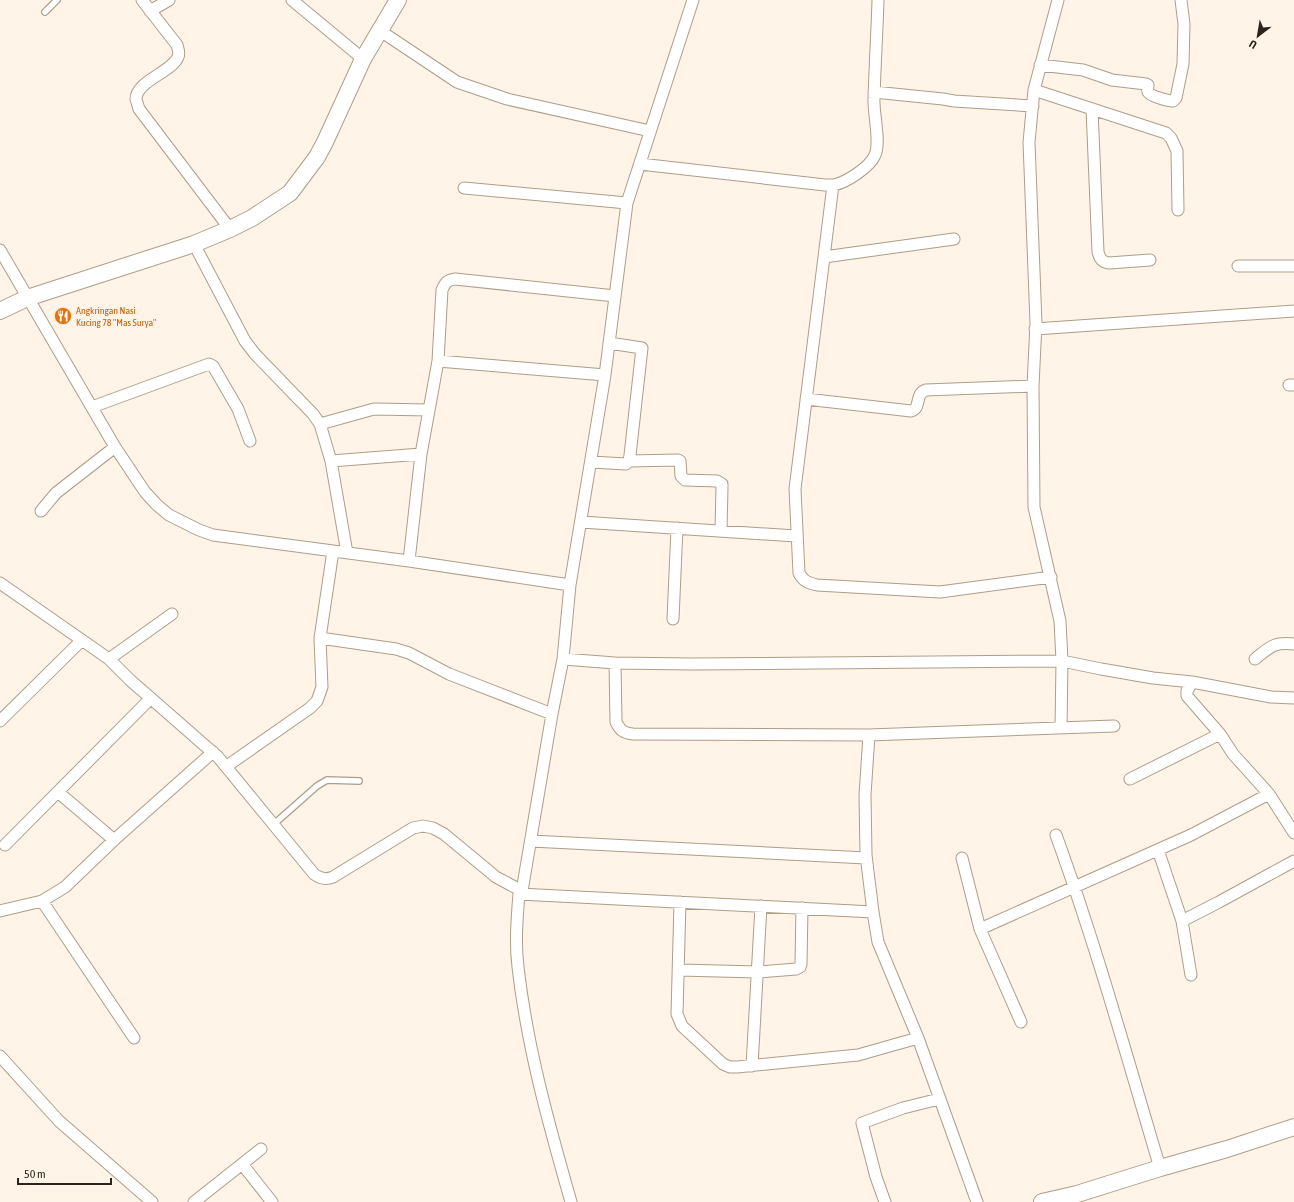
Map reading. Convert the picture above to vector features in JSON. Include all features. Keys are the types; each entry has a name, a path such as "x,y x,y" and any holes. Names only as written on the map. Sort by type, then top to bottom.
{"street":[{"path":"142,0 177,45 179,51 178,57 174,62 141,87 136,99 139,109 230,229"},
{"path":"150,11 169,0"},
{"path":"292,0 363,59"},
{"path":"0,311 27,298 194,244 230,229 281,200 290,193 325,142 363,59 398,0"},
{"path":"571,1202 548,1124 536,1071 525,1014 518,966 516,933 521,892 563,659 570,585 605,375 627,203 693,0"},
{"path":"640,164 833,185 865,168 876,154 877,146 874,92 878,0"},
{"path":"1058,0 1034,90 1029,142 1035,329 1033,386 1034,507 1060,621 1062,660 1060,728"},
{"path":"1040,65 1083,70 1112,80 1146,84 1148,85 1148,91 1150,94 1173,101 1176,98 1183,64 1184,24 1181,0"},
{"path":"379,30 457,82 471,88 507,100 650,131"},
{"path":"1034,90 1166,133 1171,138 1177,151 1178,210"},
{"path":"874,92 943,99 954,102 1033,106"},
{"path":"1092,109 1099,257 1104,262 1109,264 1150,260"},
{"path":"833,185 795,489 796,536 799,573 802,579 809,584 940,592 1050,577"},
{"path":"464,188 627,203"},
{"path":"824,257 954,239"},
{"path":"194,244 245,341 255,354 314,414 320,424 331,461 347,553"},
{"path":"0,250 115,447 145,492 156,505 169,515 185,524 213,535 409,561 570,585"},
{"path":"1238,266 1294,266"},
{"path":"409,561 421,454 438,361 442,290 444,284 448,280 454,279 615,296"},
{"path":"1035,329 1294,311"},
{"path":"609,343 642,348 629,461"},
{"path":"438,361 605,375"},
{"path":"92,407 209,364 213,366 238,409 250,441"},
{"path":"806,398 911,411 915,410 920,394 926,390 1033,386"},
{"path":"320,424 374,410 429,410"},
{"path":"41,511 56,493 115,447"},
{"path":"331,461 421,454"},
{"path":"591,462 626,464 629,461 678,460 680,461 681,476 685,480 720,482 722,487 721,531"},
{"path":"581,522 796,536"},
{"path":"673,619 677,528"},
{"path":"226,766 310,708 317,701 322,687 320,638 333,551"},
{"path":"0,583 109,659 213,752 314,874 323,879 333,877 413,828 423,826 433,828 444,834 496,877 521,892 873,912"},
{"path":"109,659 172,614"},
{"path":"320,638 396,648 410,653 449,674 552,714"},
{"path":"0,721 82,640"},
{"path":"1255,659 1278,643 1293,641"},
{"path":"563,659 615,663 693,664 1062,660 1145,677 1192,682 1271,697 1294,698"},
{"path":"615,663 616,722 619,729 625,733 869,735 1114,726"},
{"path":"1192,682 1187,691 1187,696 1269,794 1294,833"},
{"path":"5,845 151,698"},
{"path":"1130,779 1220,734"},
{"path":"869,735 865,802 866,858 878,942 918,1038 977,1202"},
{"path":"0,911 42,902 65,887 114,840 213,752"},
{"path":"58,792 114,840"},
{"path":"980,928 1191,835 1269,794"},
{"path":"1056,835 1074,886 1108,994 1160,1168"},
{"path":"531,841 866,858"},
{"path":"1158,850 1182,920 1192,975"},
{"path":"962,858 980,928 1021,1022"},
{"path":"1182,920 1219,902 1294,861"},
{"path":"42,902 134,1038"},
{"path":"680,902 677,1014 682,1026 723,1064 730,1067 752,1066 858,1055 918,1038"},
{"path":"752,1066 761,906"},
{"path":"679,970 758,972 796,969 800,967 802,908"},
{"path":"0,1056 59,1121 148,1201"},
{"path":"885,1202 876,1178 862,1123 903,1108 939,1099"},
{"path":"1042,1202 1077,1194 1227,1149 1294,1127"},
{"path":"194,1202 261,1149"},
{"path":"242,1164 272,1202"}],"lane":[{"path":"45,12 57,0"},
{"path":"274,824 317,786 327,780 359,781"}],"place":[{"name":"Angkringan Nasi Kucing 78 \"Mas Surya\"","path":"63,316"}]}
